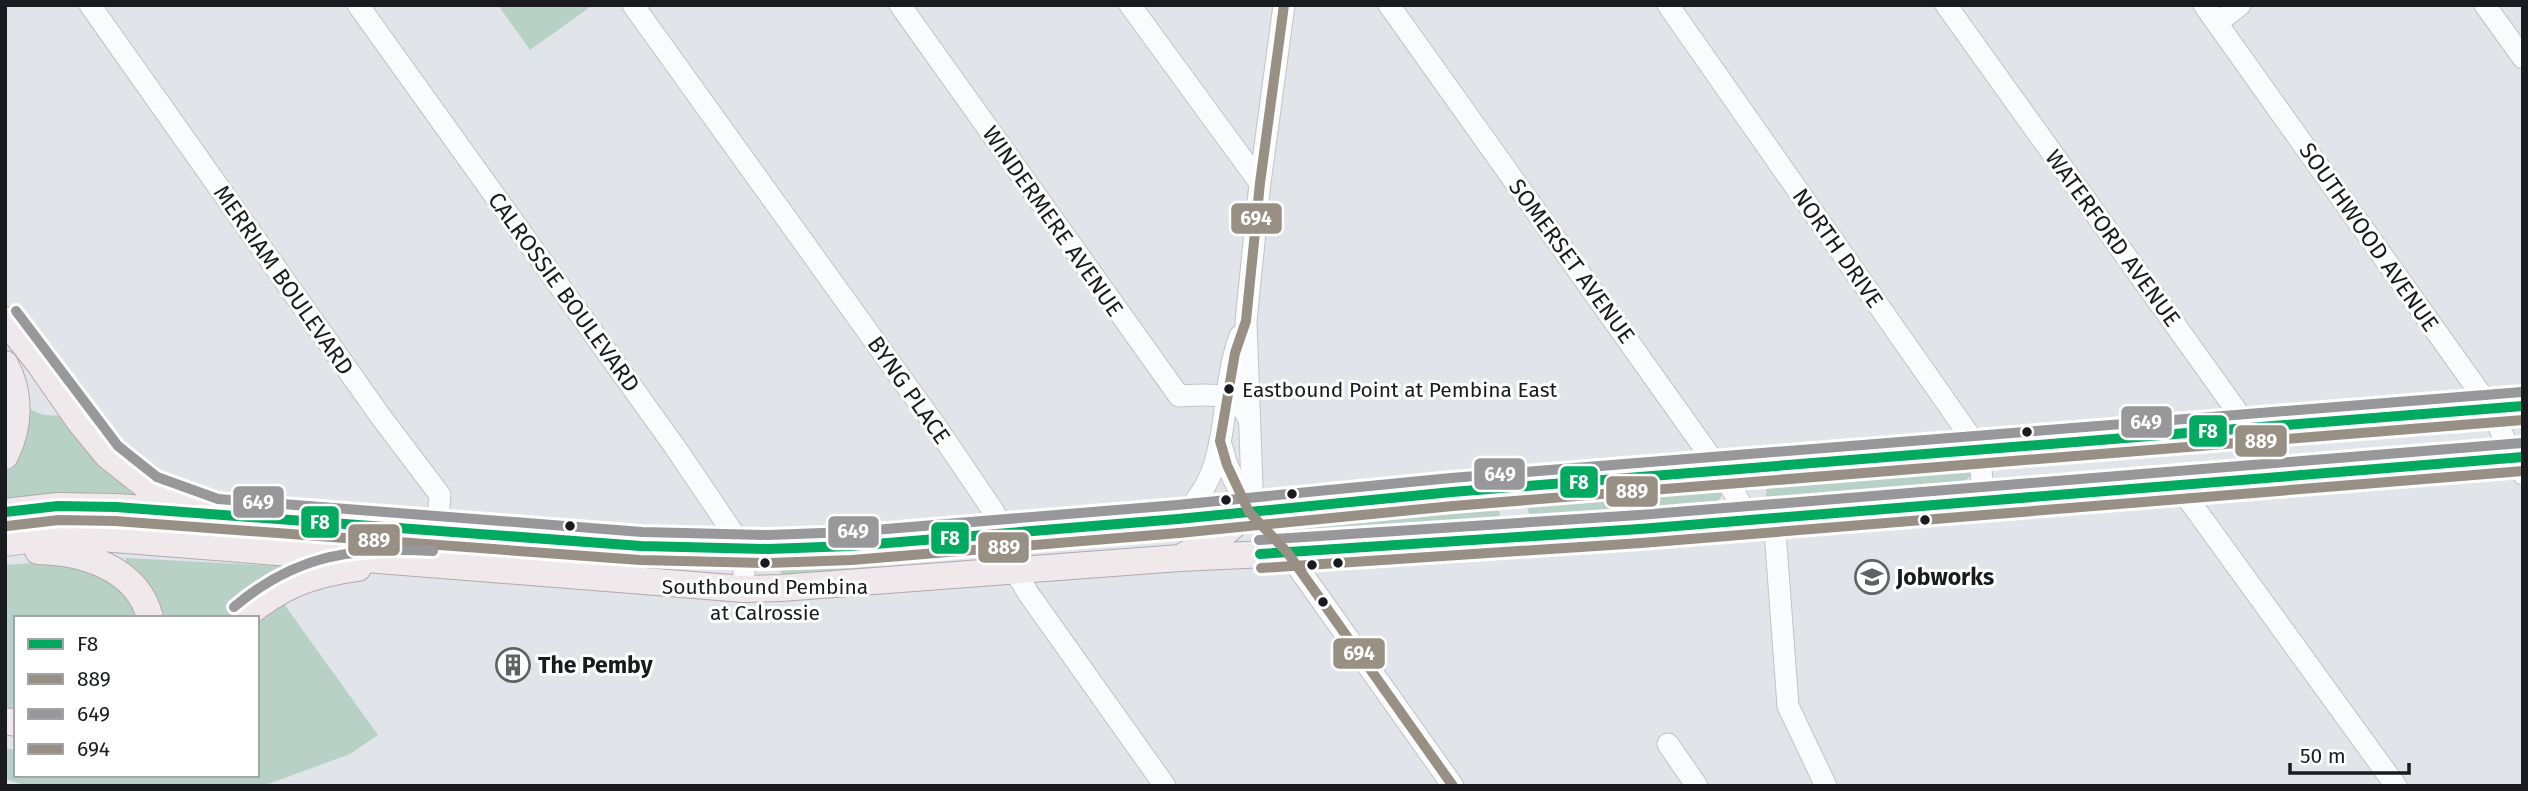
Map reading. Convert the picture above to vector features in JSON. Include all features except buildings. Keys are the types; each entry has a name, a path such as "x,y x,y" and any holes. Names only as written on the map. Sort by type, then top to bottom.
{"main road":[{"path":"5,320 108,456 141,484 215,513"},
{"path":"5,364 16,398 16,431 5,456"},
{"path":"5,512 75,506 215,513 641,546 744,549 851,546 1178,519 1452,492 2523,406"},
{"path":"5,543 43,538 88,537 744,589 1763,519 2256,479 2519,463"},
{"path":"1180,558 1223,534 1250,512"},
{"path":"5,552 47,551 84,558 107,566 134,588 143,600 149,616"},
{"path":"246,616 274,594 305,579 334,571 398,562"}],"street":[{"name":"MERRIAM BOULEVARD","path":"90,5 366,397 440,495 434,565"},
{"name":"CALROSSIE BOULEVARD","path":"358,5 675,447 744,549"},
{"name":"BYNG PLACE","path":"633,5 937,428 994,512 1005,533 1015,571 1165,786"},
{"name":"WINDERMERE AVENUE","path":"900,5 1179,397 1228,397"},
{"path":"1130,5 1260,183"},
{"path":"1250,512 1252,487 1246,321 1260,183 1284,5"},
{"name":"SOMERSET AVENUE","path":"1389,5 1720,470 1763,519"},
{"name":"NORTH DRIVE","path":"1668,5 1979,449 1984,500"},
{"name":"WATERFORD AVENUE","path":"1946,5 2249,428 2256,479"},
{"name":"SOUTHWOOD AVENUE","path":"2204,5 2491,408 2519,463"},
{"path":"2217,23 2240,5"},
{"path":"2485,5 2523,58"},
{"path":"1178,519 1194,506 1213,473 1235,353 1246,321"},
{"path":"1228,397 1241,405 1250,420"},
{"path":"1220,441 1227,465 1250,512 1287,552 1453,786"},
{"path":"2178,485 2396,786"},
{"path":"1763,519 1788,706 1826,786"},
{"path":"744,549 744,589"},
{"path":"1668,744 1697,786"}],"green space":[{"path":"498,5 593,5 530,50"},
{"path":"27,408 44,415 64,416 161,494 5,512 5,456"},
{"path":"1969,463 1973,473 1953,490 1772,505 1765,499 1767,487 1779,478"},
{"path":"1716,482 1725,489 1717,502 1704,511 1539,524 1531,519 1528,510 1534,498"},
{"path":"1492,501 1500,513 1497,523 1489,528 1311,540 1295,533 1285,522 1286,519"},
{"path":"451,546 586,557 586,560 566,562 446,551"},
{"path":"976,549 977,553 826,573 782,575 775,562"},
{"path":"126,558 298,567 298,571 234,616 159,616 125,565"},
{"path":"68,563 118,585 138,616 14,616 14,713 5,711 5,565"},
{"path":"284,604 378,735 350,754 263,786 27,786 5,779 5,748 14,750 14,777 259,777 259,617"}],"transit line":[{"name":"694","path":"1284,5 1260,183 1246,321 1235,353 1220,441 1227,465 1249,512 1287,552 1453,786"},
{"name":"649","path":"16,311 118,446 157,477 218,499 642,532 768,535 850,532 1177,505 1451,478 2522,392"},
{"name":"F8","path":"5,512 58,506 116,507 641,546 768,549 851,546 1178,519 1452,492 2523,406"},
{"name":"889","path":"7,526 59,520 115,521 640,560 768,563 852,560 1179,533 1453,506 2523,420"},
{"name":"649","path":"1259,540 1639,515 2522,443"},
{"name":"F8","path":"1260,554 1640,529 2523,457"},
{"name":"889","path":"1261,568 1641,543 2523,471"},
{"name":"649","path":"234,607 280,576 327,558 378,550 433,551"}],"place":[{"name":"Eastbound Point at Pembina East","path":"1229,389"},
{"name":"Southbound Pembina at Calrossie","path":"765,563"},
{"name":"Jobworks","path":"1872,577"},
{"name":"The Pemby","path":"513,665"}]}
